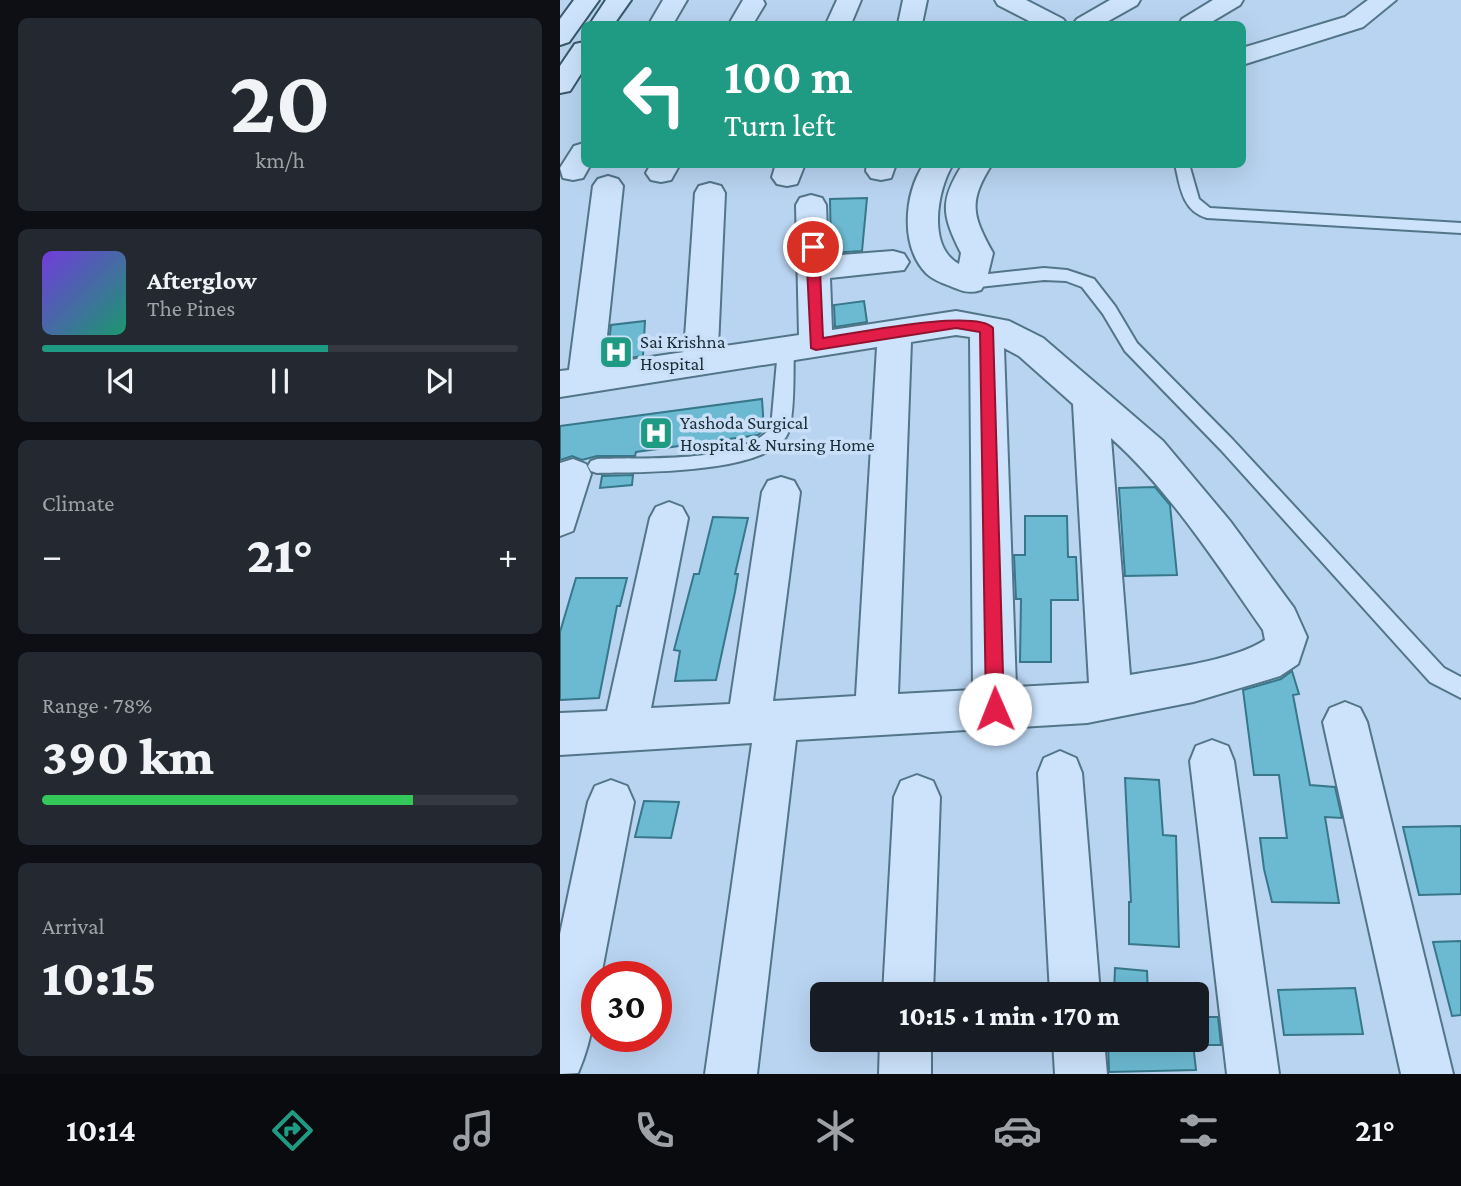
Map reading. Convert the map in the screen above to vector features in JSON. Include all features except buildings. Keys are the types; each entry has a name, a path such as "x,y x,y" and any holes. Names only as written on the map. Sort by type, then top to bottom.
{"street":[{"path":"560,13 569,0"},
{"path":"560,37 587,0"},
{"path":"589,21 604,0"},
{"path":"604,21 619,0"},
{"path":"663,21 675,0"},
{"path":"840,21 849,0"},
{"path":"911,21 915,0"},
{"path":"1091,21 1128,0"},
{"path":"1196,21 1231,0"},
{"path":"1246,37 1312,17 1339,0"},
{"path":"1246,56 1283,42 1354,23 1384,0"},
{"path":"994,21 1011,1 1048,21"},
{"path":"560,85 577,58"},
{"path":"935,168 923,202 927,251 937,266 970,282 977,253 963,226 959,204 963,187 975,168"},
{"path":"560,734 1087,703 1193,683 1265,663 1283,651 1286,637 1280,621 1216,532 1150,451 1031,346 997,329 956,323 572,382 608,186"},
{"path":"700,363 710,192"},
{"path":"801,347 813,268 811,205"},
{"path":"813,268 893,262"},
{"path":"986,328 995,709"},
{"path":"876,715 895,333"},
{"path":"1090,398 1111,699"},
{"path":"560,520 585,470"},
{"path":"731,1074 781,492"},
{"path":"625,729 669,518"},
{"path":"1345,722 1427,1074"},
{"path":"1212,761 1253,1074"},
{"path":"1060,773 1074,982"},
{"path":"909,982 917,797"},
{"path":"560,1055 611,802"},
{"path":"905,1074 906,1052"},
{"path":"1080,1052 1081,1074"}],"lane":[{"path":"1183,168 1192,202 1207,213 1461,228"},
{"path":"970,282 1044,274 1067,275 1088,283 1109,310 1131,347 1227,445 1437,675 1461,688"},
{"path":"585,470 722,460 767,446 776,439 780,430 801,347"}],"place":[{"name":"Sai Krishna Hospital","path":"616,352"},
{"name":"Yashoda Surgical Hospital & Nursing Home","path":"656,433"}],"route":[{"path":"813,247 816,345 956,323 986,328 995,709"}]}
